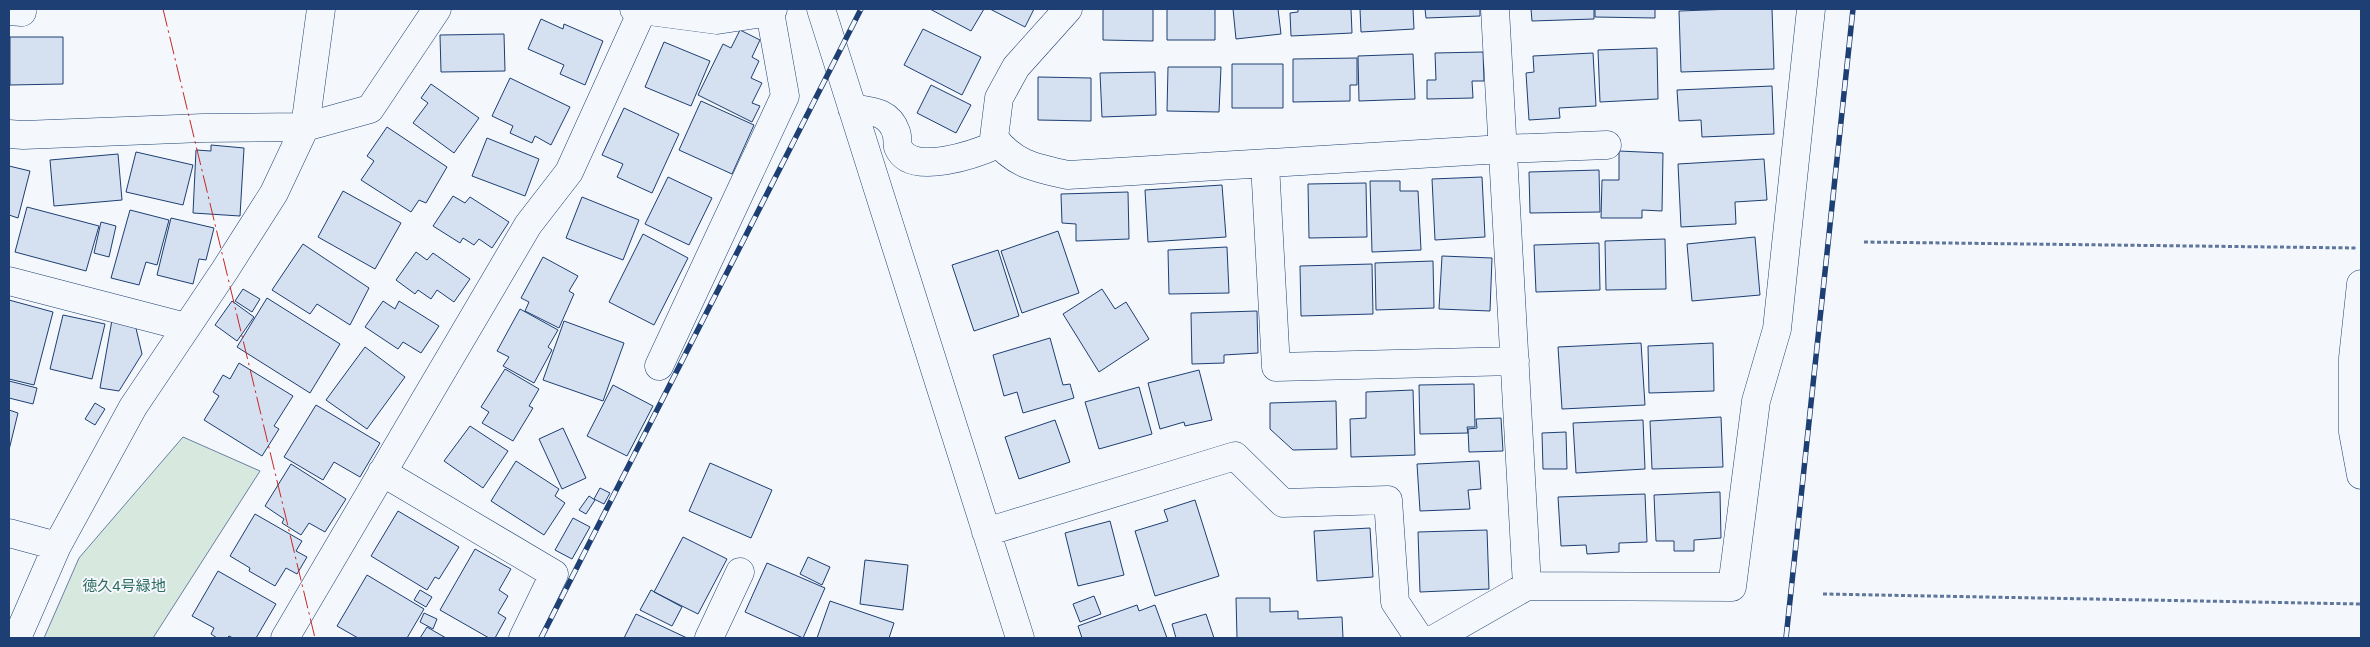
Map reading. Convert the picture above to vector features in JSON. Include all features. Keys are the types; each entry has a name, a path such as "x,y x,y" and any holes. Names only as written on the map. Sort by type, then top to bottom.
{"street":[{"path":"17,638 57,546 133,407 274,192 305,126 321,9"},
{"path":"9,134 24,136 203,128 305,126 370,109 437,9"},
{"path":"634,9 717,20 772,10 784,96 659,366"},
{"path":"285,638 528,225 569,172 643,9"},
{"path":"820,9 1020,638"},
{"path":"1068,9 1016,67 999,98 994,138 1006,153 1027,166 1068,175 1503,149 1606,145"},
{"path":"1496,9 1527,586"},
{"path":"1436,638 1527,586 1732,587 1756,401 1776,329 1811,9"},
{"path":"852,108 878,112 891,122 896,132 899,148 907,156 920,162 942,162 976,154 998,144"},
{"path":"1265,164 1276,367 1515,361"},
{"path":"9,281 186,327"},
{"path":"2361,284 2353,358 2353,432 2361,475"},
{"path":"986,532 1235,456 1283,503 1388,500 1395,602 1420,638"},
{"path":"382,472 554,574 523,638"},
{"path":"9,533 57,546"},
{"path":"709,638 740,572"}],"path":[{"path":"1864,242 2361,248"},
{"path":"1823,594 2361,604"}],"green space":[{"name":"徳久4号緑地","path":"183,437 260,471 153,638 44,638 79,558"}],"building":[{"path":"930,9 984,9 971,31"},
{"path":"990,9 1034,9 1025,27"},
{"path":"1103,9 1153,9 1153,41 1103,40"},
{"path":"1167,9 1215,9 1215,40 1167,40"},
{"path":"1233,9 1278,9 1281,34 1236,39"},
{"path":"1298,9 1351,9 1352,33 1291,36 1290,13 1298,12"},
{"path":"1360,9 1413,9 1414,29 1361,32"},
{"path":"1425,9 1480,9 1480,16 1426,18"},
{"path":"1531,9 1594,9 1594,19 1532,21"},
{"path":"1595,9 1655,9 1655,18 1595,17"},
{"path":"1772,9 1774,69 1681,72 1679,11"},
{"path":"541,19 563,29 564,24 603,41 585,85 560,74 564,65 528,49"},
{"path":"923,29 981,57 962,95 904,65"},
{"path":"740,30 760,40 752,57 759,61 751,78 762,83 752,103 760,106 752,122 698,95 723,44 731,48"},
{"path":"504,34 505,71 441,72 440,35"},
{"path":"10,37 63,37 63,84 10,85"},
{"path":"664,42 710,61 691,106 645,87"},
{"path":"1657,48 1658,99 1600,102 1598,50"},
{"path":"1483,52 1484,81 1472,81 1473,98 1427,99 1427,80 1436,80 1435,53"},
{"path":"1593,53 1596,106 1559,108 1560,118 1529,120 1526,73 1534,72 1533,56"},
{"path":"1413,54 1415,99 1359,101 1358,56"},
{"path":"1357,58 1357,85 1350,85 1350,101 1293,102 1293,59"},
{"path":"1232,64 1283,64 1283,108 1232,108"},
{"path":"1168,67 1221,67 1219,112 1167,111"},
{"path":"1155,72 1156,115 1102,117 1100,73"},
{"path":"1038,77 1091,78 1091,121 1038,120"},
{"path":"510,78 570,107 551,145 535,136 532,143 510,133 513,126 492,116"},
{"path":"431,84 479,118 454,153 413,123 428,103 421,98"},
{"path":"931,85 971,105 956,133 917,113"},
{"path":"1772,86 1774,134 1702,137 1701,120 1679,121 1677,90"},
{"path":"701,101 754,125 732,174 679,150"},
{"path":"624,108 679,134 652,193 617,177 623,164 602,155"},
{"path":"387,127 447,167 426,203 419,200 411,212 361,180 374,161 367,156"},
{"path":"487,138 539,159 525,196 472,176"},
{"path":"211,145 244,148 240,216 193,213 196,150 211,151"},
{"path":"1619,151 1663,153 1662,211 1642,210 1642,218 1601,218 1602,180 1619,180"},
{"path":"136,152 193,165 183,205 126,192"},
{"path":"118,154 122,200 54,206 50,160"},
{"path":"1764,159 1767,200 1735,202 1736,224 1681,227 1678,164"},
{"path":"9,166 30,171 18,218 9,215"},
{"path":"1599,170 1600,212 1530,213 1529,172"},
{"path":"668,177 712,198 689,245 645,224"},
{"path":"1482,177 1485,237 1435,240 1432,179"},
{"path":"1370,181 1400,181 1400,191 1418,191 1421,250 1372,252"},
{"path":"1366,183 1367,237 1309,238 1308,184"},
{"path":"1222,185 1226,237 1148,242 1145,190"},
{"path":"343,191 401,223 375,269 318,237"},
{"path":"1128,192 1129,239 1076,241 1076,224 1062,223 1061,194"},
{"path":"453,196 465,203 470,197 509,222 492,248 479,239 474,245 463,238 460,243 433,226"},
{"path":"582,197 639,220 623,260 566,238"},
{"path":"27,207 99,226 86,271 15,252"},
{"path":"130,210 169,220 157,265 146,262 139,285 111,278"},
{"path":"171,218 214,228 206,260 199,259 193,284 157,275"},
{"path":"101,222 116,226 109,257 94,253"},
{"path":"1058,231 1079,293 1022,313 1001,251"},
{"path":"643,234 688,258 654,325 609,302"},
{"path":"1755,237 1760,295 1692,301 1687,244"},
{"path":"1665,239 1666,289 1606,290 1605,241"},
{"path":"1599,243 1600,290 1536,292 1534,245"},
{"path":"303,244 369,288 350,325 317,304 310,314 272,290"},
{"path":"1227,247 1229,293 1169,294 1168,250"},
{"path":"998,250 1019,316 974,331 952,265"},
{"path":"416,252 427,260 433,253 470,279 454,302 437,290 431,299 418,290 415,294 396,280"},
{"path":"1442,256 1492,258 1490,311 1439,309"},
{"path":"543,257 578,276 569,291 574,294 559,328 525,311 529,302 521,298"},
{"path":"1433,261 1434,308 1376,310 1375,263"},
{"path":"1372,264 1373,314 1301,316 1300,266"},
{"path":"243,289 260,299 252,312 235,301"},
{"path":"1102,289 1115,309 1126,302 1149,339 1099,372 1063,314"},
{"path":"267,298 340,344 310,393 237,347"},
{"path":"9,300 53,312 34,385 9,379"},
{"path":"232,301 254,317 237,341 215,325"},
{"path":"383,301 395,309 399,301 439,326 421,353 403,342 398,349 365,327"},
{"path":"520,309 558,330 548,347 552,350 534,383 503,366 509,357 497,351"},
{"path":"1257,311 1258,353 1224,355 1224,363 1192,364 1191,313"},
{"path":"63,315 105,324 92,379 50,369"},
{"path":"112,320 135,324 142,354 119,391 100,388"},
{"path":"564,321 624,343 603,401 543,380"},
{"path":"1050,338 1063,385 1070,384 1074,398 1023,413 1017,392 1004,396 993,355"},
{"path":"1641,343 1645,405 1562,409 1558,347"},
{"path":"1713,343 1714,391 1649,393 1648,346"},
{"path":"365,347 405,377 367,429 326,400"},
{"path":"239,363 293,396 274,426 279,429 262,456 204,420 219,396 213,392 223,375 230,379"},
{"path":"505,369 539,389 529,406 533,408 513,441 482,423 489,412 481,407"},
{"path":"1199,370 1212,420 1185,426 1184,422 1160,429 1148,383"},
{"path":"9,381 37,388 33,404 9,398"},
{"path":"1474,384 1475,427 1467,427 1468,433 1420,434 1419,385"},
{"path":"613,385 653,406 627,456 587,436"},
{"path":"1139,387 1152,434 1099,449 1085,402"},
{"path":"1413,390 1415,455 1351,457 1350,419 1366,418 1366,392"},
{"path":"1336,401 1337,449 1293,450 1270,429 1270,403"},
{"path":"95,403 105,409 95,425 85,419"},
{"path":"316,405 380,443 360,477 334,462 323,480 284,457"},
{"path":"9,410 18,413 9,450"},
{"path":"1721,417 1723,467 1652,469 1650,421"},
{"path":"1501,418 1503,451 1469,452 1468,429 1477,428 1476,419"},
{"path":"1055,420 1070,462 1019,479 1005,437"},
{"path":"1643,420 1645,469 1576,473 1573,423"},
{"path":"470,426 508,451 483,488 444,461"},
{"path":"563,428 586,478 562,489 539,439"},
{"path":"1566,432 1567,469 1543,469 1542,433"},
{"path":"516,461 559,489 555,496 565,503 544,535 491,501"},
{"path":"1479,461 1481,489 1468,490 1470,509 1420,511 1417,464"},
{"path":"710,463 772,490 751,538 689,511"},
{"path":"291,464 346,499 325,532 309,523 301,535 282,523 284,519 265,506"},
{"path":"600,488 610,493 604,504 594,499"},
{"path":"1720,492 1721,538 1694,540 1694,551 1674,551 1674,541 1656,541 1654,495"},
{"path":"1645,494 1647,542 1619,543 1619,552 1587,554 1586,545 1561,546 1558,497"},
{"path":"589,496 595,500 586,514 579,510"},
{"path":"1195,500 1219,576 1155,596 1135,531 1168,521 1164,510"},
{"path":"398,511 459,547 439,579 435,577 427,590 371,556"},
{"path":"255,514 302,541 296,551 307,557 297,574 286,568 275,586 249,571 250,568 230,556"},
{"path":"573,518 590,527 572,559 555,550"},
{"path":"1110,521 1124,575 1078,586 1065,533"},
{"path":"1370,528 1373,577 1317,581 1314,531"},
{"path":"1487,530 1489,589 1420,592 1418,532"},
{"path":"683,537 727,559 698,614 654,592"},
{"path":"475,549 511,569 499,590 508,596 498,613 506,618 495,638 489,638 440,610"},
{"path":"808,557 830,567 822,585 800,574"},
{"path":"865,560 908,565 903,610 860,604"},
{"path":"767,563 825,588 803,638 745,612"},
{"path":"218,571 276,604 256,638 233,638 229,636 227,638 217,638 211,634 214,628 192,616"},
{"path":"367,575 424,609 407,638 358,638 337,626"},
{"path":"420,590 432,597 426,607 414,600"},
{"path":"651,590 682,607 672,626 640,610"},
{"path":"1094,596 1101,614 1080,622 1073,604"},
{"path":"1236,598 1270,598 1270,612 1298,611 1298,619 1342,617 1343,638 1237,638"},
{"path":"830,601 894,623 889,638 817,638"},
{"path":"1137,605 1139,611 1155,605 1167,638 1082,638 1078,626"},
{"path":"424,613 437,619 433,629 420,622"},
{"path":"636,614 687,638 624,638"},
{"path":"1206,614 1214,638 1176,638 1172,624"},
{"path":"427,627 446,638 420,638"}],"railway":[{"path":"541,638 861,9"},
{"path":"1786,638 1853,9"}],"power":[{"path":"163,9 315,638"}]}
